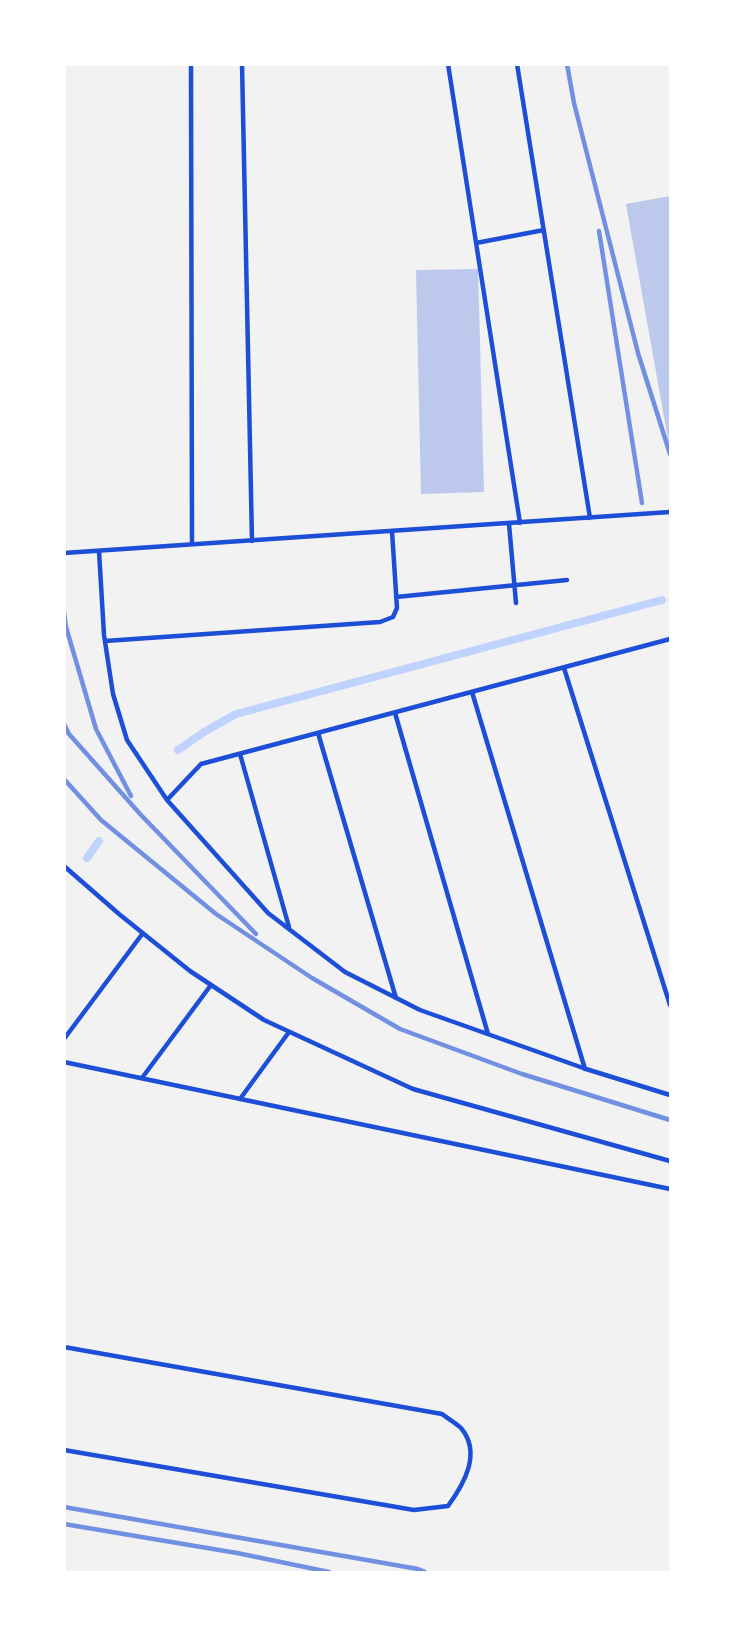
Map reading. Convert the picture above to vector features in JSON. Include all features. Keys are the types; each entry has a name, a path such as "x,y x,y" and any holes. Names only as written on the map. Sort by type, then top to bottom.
{"lane":[{"path":"191,64 192,544"},
{"path":"242,64 252,540"},
{"path":"448,64 520,523"},
{"path":"517,64 590,518"},
{"path":"476,243 544,230"},
{"path":"64,553 670,512"},
{"path":"508,524 516,603"},
{"path":"105,641 380,622 393,617 396,608 392,531"},
{"path":"99,551 105,641 113,694 127,740 167,800 268,913 345,972 420,1010 586,1069 670,1095"},
{"path":"396,597 567,580"},
{"path":"167,800 201,764 670,639"},
{"path":"564,668 670,1005"},
{"path":"472,692 586,1069"},
{"path":"395,713 488,1035"},
{"path":"318,733 396,998"},
{"path":"240,754 289,929"},
{"path":"64,866 189,971 264,1020 413,1089 670,1161"},
{"path":"64,1039 142,933"},
{"path":"142,1078 211,985"},
{"path":"240,1099 289,1032"},
{"path":"64,1062 670,1189"},
{"path":"64,1347 442,1414 461,1428 468,1444 471,1465 461,1489 448,1506 414,1510 64,1450"}],"building":[{"path":"670,196 670,445 669,445 626,204"},
{"path":"478,269 484,492 421,494 416,270"}],"waterway":[{"path":"178,750 236,714 662,600"},
{"path":"87,858 99,841"}],"railway":[{"path":"567,64 574,103 638,353 670,454"},
{"path":"599,231 642,503"},
{"path":"64,612 66,627 96,729 131,796"},
{"path":"64,724 69,734 141,815 256,934"},
{"path":"64,779 101,820 216,914 312,978 400,1029 522,1074 670,1120"},
{"path":"64,1507 425,1572"},
{"path":"64,1524 237,1553 329,1572"}]}
